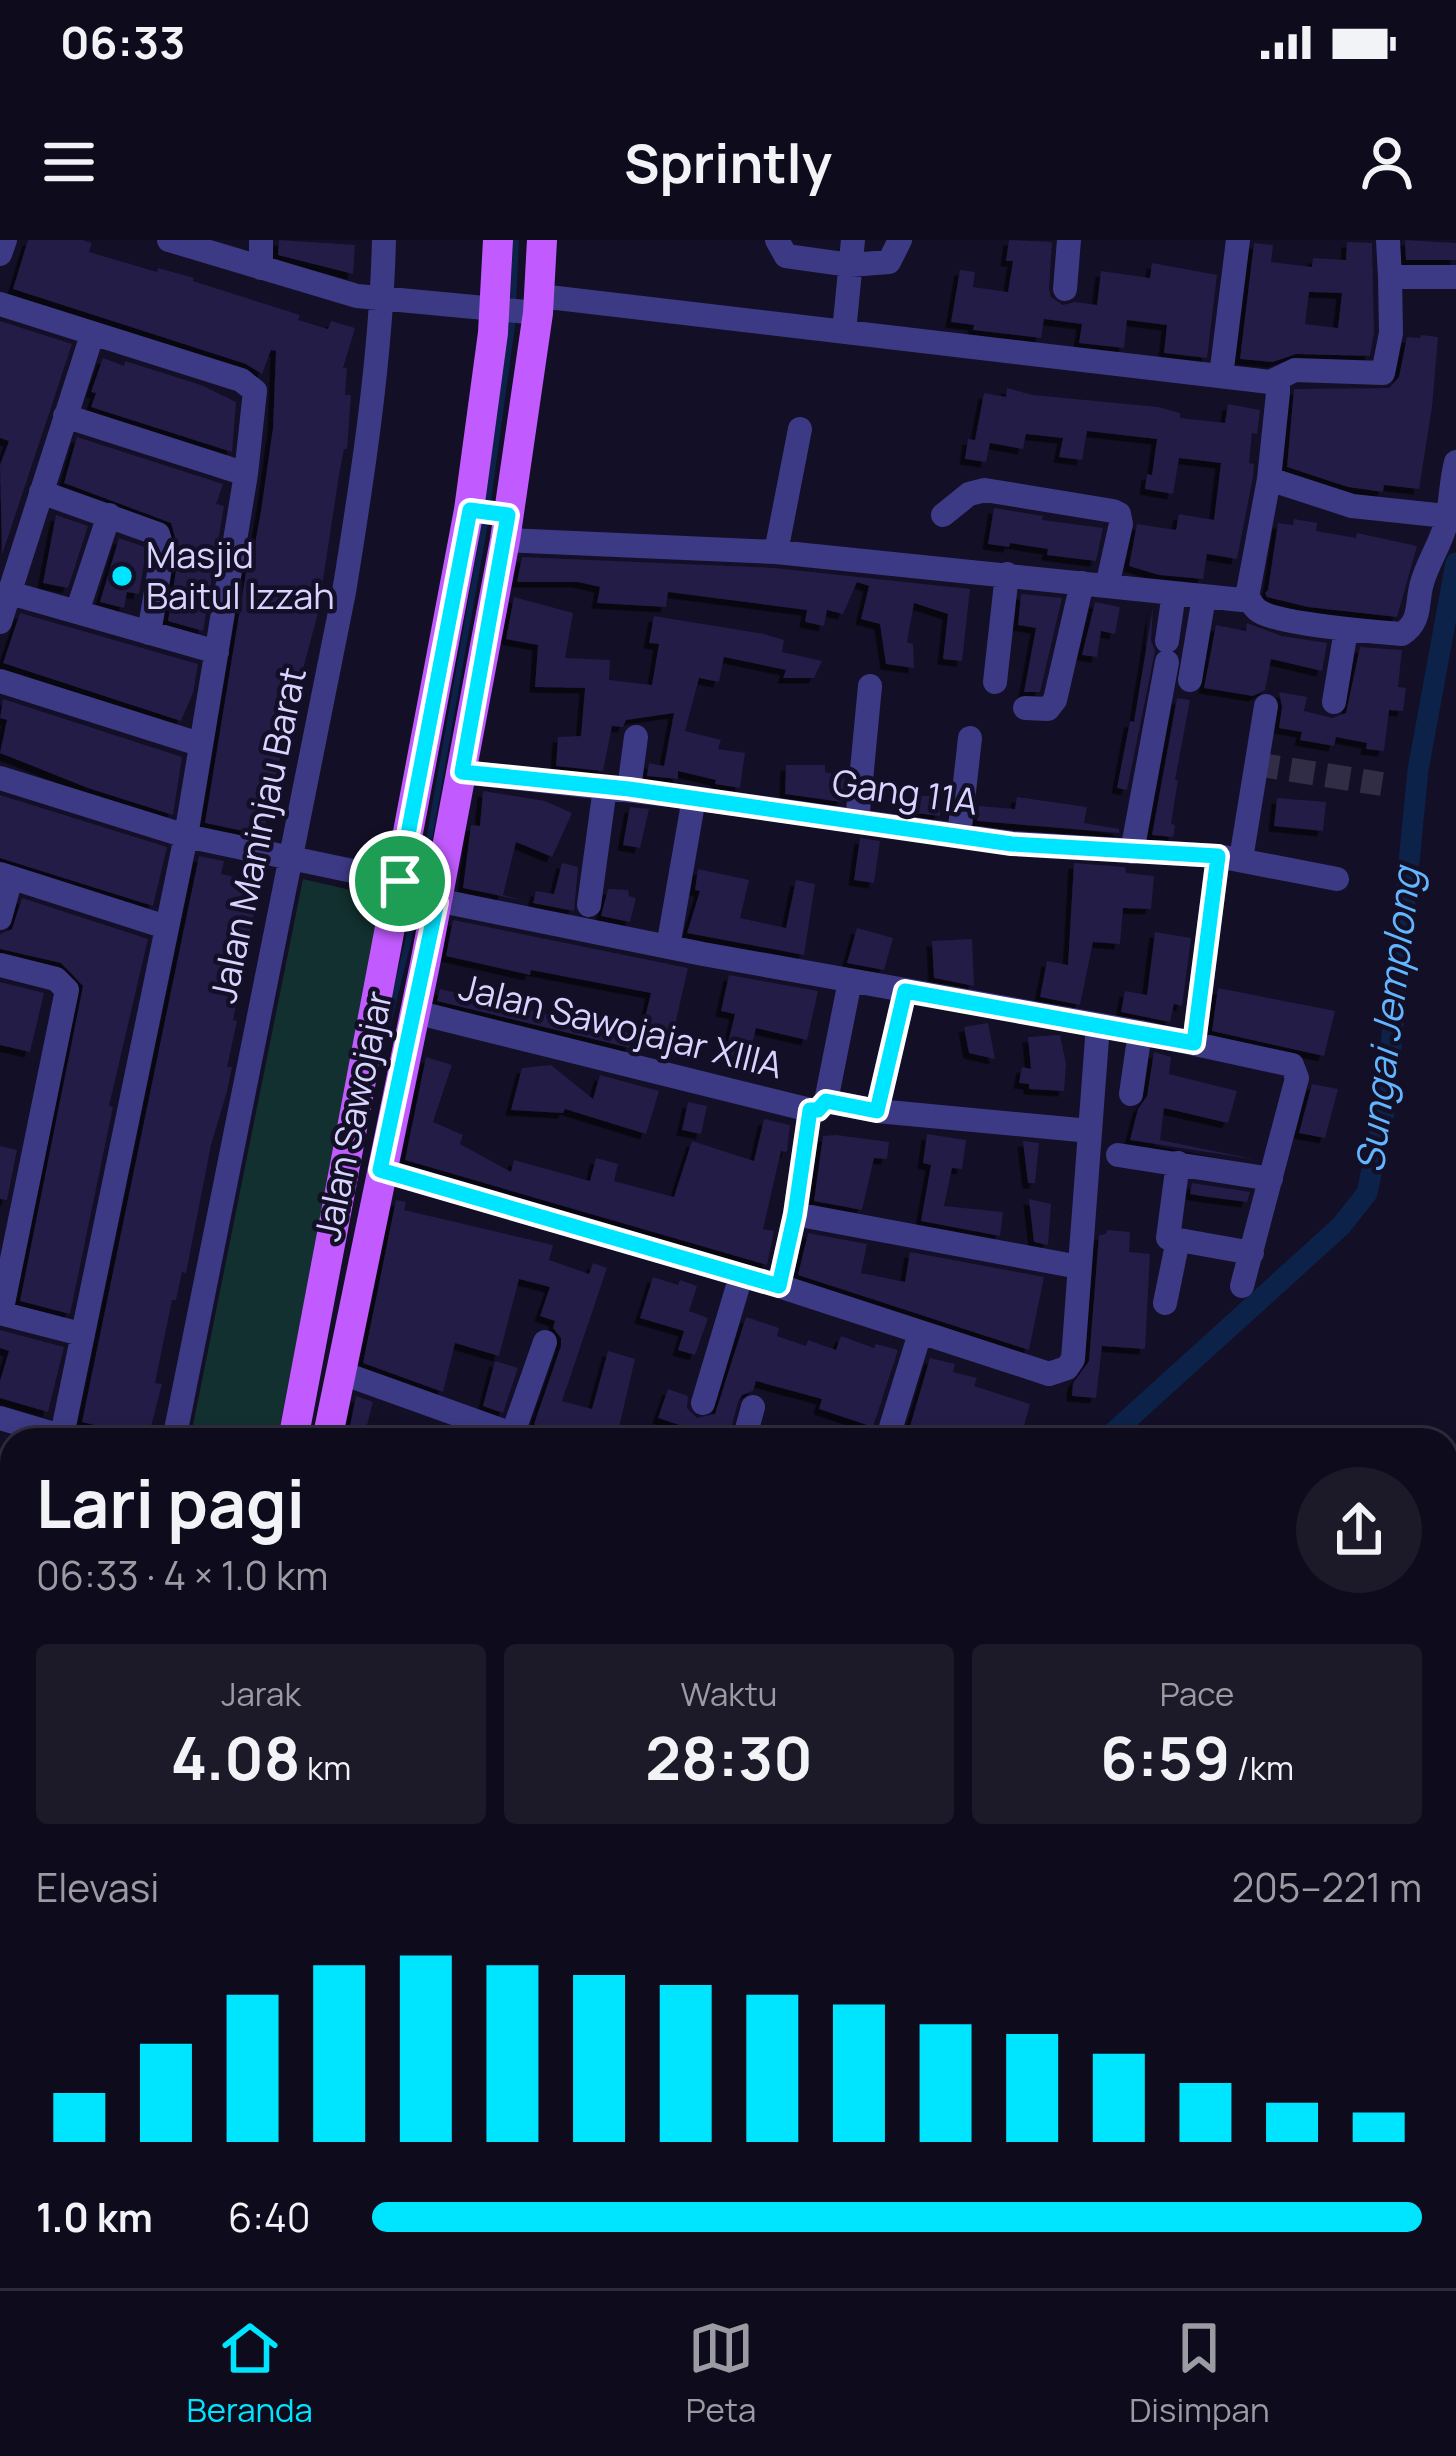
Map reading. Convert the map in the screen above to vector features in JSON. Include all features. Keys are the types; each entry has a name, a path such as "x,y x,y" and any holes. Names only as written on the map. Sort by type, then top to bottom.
{"main road":[{"name":"Jalan Sawojajar","path":"296,1428 491,518 520,309 499,240"},
{"name":"Jalan Sawojajar","path":"329,1428 380,1170 415,1012 431,965 413,894 462,772 520,309 542,240"}],"street":[{"path":"0,254 5,240"},
{"path":"169,240 382,301 844,332 1278,386 1269,479 1247,596 1242,600 491,518"},
{"path":"261,240 261,268"},
{"name":"Jalan Maninjau Barat","path":"176,1428 344,592 365,458 384,240"},
{"path":"777,240 786,256 851,253 889,262 900,240"},
{"path":"1065,289 1070,240"},
{"path":"1221,376 1238,240"},
{"path":"1270,382 1295,370 1383,374 1390,333 1388,240"},
{"path":"844,332 851,253"},
{"path":"1390,277 1456,277"},
{"path":"0,304 241,380 253,387 255,403 186,836 81,1334 68,1428"},
{"path":"0,622 92,335"},
{"path":"65,416 246,474"},
{"path":"776,552 800,429"},
{"path":"1247,596 1262,613 1346,630 1408,631 1418,615 1422,581 1453,517 1448,498 1456,462"},
{"path":"1269,479 1352,506 1453,517"},
{"path":"944,515 970,494 985,490 1119,514 1121,524 1055,700 1048,709 1025,708"},
{"path":"41,492 153,530 162,541 149,633"},
{"path":"77,612 109,514"},
{"path":"994,682 1007,574"},
{"path":"10,592 217,652"},
{"path":"1132,852 1174,593"},
{"path":"1190,680 1204,597"},
{"path":"1334,702 1346,630"},
{"path":"0,681 199,744"},
{"path":"857,822 869,686"},
{"path":"1194,1043 1229,858 1266,706"},
{"path":"589,905 617,789 636,737"},
{"path":"959,836 970,738"},
{"name":"Gang 11A","path":"462,772 694,798 959,836 1229,858 1337,879"},
{"path":"0,778 186,836 413,894 1292,1065 1297,1070 1242,1286"},
{"path":"668,947 694,798"},
{"path":"0,918 6,876 166,927"},
{"path":"0,965 56,979 67,990 9,1224 0,1313 81,1334"},
{"path":"779,1286 850,981"},
{"path":"877,1111 905,991"},
{"name":"Jalan Sawojajar XIIIA","path":"415,1012 818,1105 1090,1131"},
{"path":"380,1170 779,1286 1049,1374 1059,1372 1073,1359 1098,1025"},
{"path":"1131,1094 1141,1032"},
{"path":"1118,1155 1271,1179"},
{"path":"1178,1163 1168,1238 1252,1253"},
{"path":"795,1214 1078,1267"},
{"path":"1165,1303 1178,1240"},
{"path":"703,1403 741,1276"},
{"path":"891,1428 920,1333"},
{"path":"523,1428 545,1342"},
{"path":"339,1372 496,1428"},
{"path":"747,1428 753,1407"},
{"path":"0,1418 31,1428"}],"green space":[{"path":"303,879 385,898 279,1428 192,1428"}],"building":[{"path":"28,240 83,240 92,243 89,252 194,278 300,315 298,320 328,329 331,321 355,328 343,368 347,368 345,395 351,395 347,449 318,613 303,669 309,671 289,737 285,736 263,835 205,823 249,554 253,555 261,511 273,428 276,351 271,350 262,374 246,364 13,289"},
{"path":"279,240 355,245 353,274 278,255"},
{"path":"1009,240 1052,242 1049,289 1051,297 1063,305 1097,305 1101,271 1150,278 1152,263 1217,275 1207,358 1164,353 1167,325 1127,320 1124,348 1079,343 1082,324 1044,319 1041,338 973,330 974,325 951,322 960,270 975,272 973,287 1008,292 1013,261 1006,261"},
{"path":"1405,240 1456,243 1456,260 1406,260"},
{"path":"1347,242 1372,243 1370,356 1296,354 1273,362 1240,359 1254,243 1273,245 1271,262 1312,267 1313,258 1346,260","holes":["1309,292 1342,293 1338,328 1305,324"]},
{"path":"0,321 72,344 2,555 0,465 9,441 0,438"},
{"path":"1407,337 1438,337 1419,489 1384,485 1383,492 1348,487 1287,467 1294,389 1389,388 1399,377"},
{"path":"103,358 201,385 236,402 232,452 91,407"},
{"path":"1007,388 1033,395 1158,407 1180,413 1180,418 1225,423 1228,404 1260,410 1257,434 1252,433 1249,463 1254,464 1253,477 1237,559 1207,554 1203,579 1159,575 1129,566 1137,524 1176,530 1179,514 1214,520 1221,463 1179,458 1173,494 1145,489 1157,439 1087,431 1082,460 1059,457 1063,438 1026,434 1023,449 990,443 986,462 965,459 968,439 975,440 984,393 1006,397"},
{"path":"77,437 223,484 216,504 224,506 203,631 168,621 179,552 171,523 64,483"},
{"path":"994,508 1103,528 1096,561 1047,555 1048,549 1010,543 1009,547 988,544"},
{"path":"56,515 88,526 68,588 43,583"},
{"path":"1294,519 1317,523 1316,531 1356,538 1357,533 1417,546 1397,617 1308,607 1267,597 1278,523 1293,525"},
{"path":"119,538 146,551 139,594 127,592 124,608 100,602"},
{"path":"522,557 775,568 970,589 962,661 943,659 948,614 914,603 907,642 913,644 914,668 886,664 880,624 861,619 869,586 857,582 843,614 827,610 824,626 805,622 807,610 668,592 666,607 597,603 600,587 578,582 517,582"},
{"path":"1021,594 1062,598 1040,692 1024,692 1036,628 1018,625"},
{"path":"514,597 573,613 565,658 610,660 609,680 652,685 659,644 649,643 654,616 764,634 784,640 782,652 822,661 814,678 783,678 786,670 724,657 719,682 699,678 685,731 721,740 718,749 745,753 740,788 678,771 678,779 647,776 649,763 664,766 674,713 612,726 603,771 556,766 558,737 581,736 585,688 535,687 538,645 506,639"},
{"path":"1095,602 1120,607 1115,634 1101,631 1097,657 1082,655"},
{"path":"1153,607 1155,651 1127,790 1117,788 1130,721 1134,722"},
{"path":"20,613 198,664 181,721 3,663"},
{"path":"1247,623 1282,636 1327,643 1322,671 1271,659 1265,690 1253,696 1204,688 1216,625 1246,631"},
{"path":"1360,647 1402,650 1398,687 1406,688 1403,711 1389,710 1384,751 1336,737 1334,746 1300,740 1302,732 1279,728 1279,692 1307,697 1304,711 1332,718 1346,713"},
{"path":"1177,698 1190,700 1175,780 1173,837 1152,835"},
{"path":"3,699 182,757 173,815 0,753 7,720 0,718"},
{"path":"786,765 825,765 825,772 845,777 842,802 785,794"},
{"path":"483,791 545,801 572,813 552,857 516,842 503,895 525,901 463,888 471,825 480,826"},
{"path":"0,795 167,847 153,906 0,858"},
{"path":"915,796 940,796 940,816 915,813"},
{"path":"1017,797 1087,807 1084,823 1119,829 1119,833 977,821 979,806 1015,809"},
{"path":"1277,798 1326,802 1323,831 1274,826"},
{"path":"630,807 649,809 640,848 623,845"},
{"path":"860,838 880,841 874,883 854,880"},
{"path":"199,856 224,861 221,874 260,882 233,1020 237,1021 227,1067 232,1067 186,1273 182,1272 176,1300 172,1300 155,1383 162,1384 151,1428 107,1428 82,1422"},
{"path":"562,863 578,867 574,911 533,903 536,891 554,894"},
{"path":"1074,863 1125,867 1126,873 1154,876 1151,909 1123,908 1120,944 1093,942 1080,1005 1040,997 1047,961 1068,965"},
{"path":"698,869 749,880 740,918 786,928 796,880 815,884 804,955 687,933 700,891 695,890"},
{"path":"608,889 628,890 636,898 630,922 601,916"},
{"path":"22,898 148,939 109,1106 113,1107 70,1314 20,1301 83,986 61,963 0,949 0,934 12,929"},
{"path":"453,920 688,968 672,1038 642,1031 651,993 531,970 530,975 446,956"},
{"path":"857,928 893,938 884,970 847,963"},
{"path":"1155,932 1191,938 1182,1006 1174,1004 1170,1022 1121,1012 1125,991 1147,995"},
{"path":"972,939 974,986 934,978 932,941"},
{"path":"729,975 818,991 807,1040 756,1028 748,1061 725,1055 735,1014 721,1011"},
{"path":"0,982 44,993 30,1052 0,1045"},
{"path":"1218,988 1335,1011 1324,1056 1212,1031"},
{"path":"440,989 633,1034 630,1048 437,1001"},
{"path":"988,1023 995,1059 969,1053 964,1027"},
{"path":"1060,1035 1066,1064 1064,1091 1029,1089 1029,1084 1019,1083 1022,1067 1031,1069 1028,1037"},
{"path":"1154,1052 1171,1057 1169,1074 1237,1091 1228,1123 1164,1108 1160,1140 1258,1160 1130,1140 1138,1109 1147,1096"},
{"path":"426,1057 452,1065 433,1122 463,1135 460,1144 511,1172 514,1160 590,1181 596,1158 618,1164 614,1181 674,1197 692,1141 754,1161 764,1119 790,1125 787,1152 781,1151 763,1229 774,1231 767,1265 405,1160"},
{"path":"551,1065 593,1099 600,1075 659,1091 646,1134 565,1109 563,1113 511,1110 522,1068"},
{"path":"1312,1084 1338,1089 1325,1138 1299,1133"},
{"path":"688,1102 707,1106 701,1134 682,1130"},
{"path":"927,1134 966,1140 962,1169 952,1168 944,1206 1003,1212 1000,1236 921,1221 931,1165 923,1163"},
{"path":"823,1136 889,1142 887,1159 874,1158 862,1210 814,1201"},
{"path":"1023,1141 1039,1143 1035,1183 1028,1183"},
{"path":"0,1146 17,1150 7,1200 0,1199"},
{"path":"1192,1183 1250,1192 1247,1202 1208,1197 1190,1194"},
{"path":"1029,1199 1051,1204 1048,1245 1034,1242"},
{"path":"396,1200 406,1202 404,1210 553,1245 549,1260 589,1274 593,1263 607,1268 562,1401 592,1409 608,1351 635,1359 619,1428 538,1428 534,1424 561,1338 553,1328 555,1321 540,1316 550,1287 519,1279 499,1356 455,1343 443,1392 363,1363"},
{"path":"1107,1230 1130,1232 1129,1252 1150,1254 1145,1349 1102,1346 1096,1398 1072,1396 1073,1383 1089,1361 1099,1235"},
{"path":"808,1233 867,1244 861,1273 905,1282 910,1252 1044,1277 1029,1350 798,1275"},
{"path":"653,1277 697,1286 689,1311 708,1318 695,1355 678,1350 684,1331 640,1318"},
{"path":"746,1317 779,1328 777,1336 806,1346 808,1340 836,1350 841,1336 874,1348 876,1344 898,1350 873,1427 819,1409 822,1399 756,1381 753,1391 738,1402 731,1428 689,1428 658,1418 668,1389 688,1396 687,1408 697,1418 715,1414"},
{"path":"0,1330 64,1347 48,1412 0,1398 9,1351 0,1348"},
{"path":"930,1358 955,1364 953,1372 977,1378 974,1386 1030,1404 1023,1428 910,1428"},
{"path":"495,1361 518,1368 503,1413 483,1406"},
{"path":"356,1396 373,1402 366,1428 350,1428"}],"waterway":[{"path":"513,305 516,240"},
{"path":"420,891 485,523 513,318"},
{"name":"Sungai Jemplong","path":"1118,1428 1341,1226 1367,1193 1385,1108 1418,770 1456,563"},
{"path":"382,1049 417,904"}],"tunnel":[{"path":"1255,764 1382,784"}],"place":[{"name":"Masjid Baitul Izzah","path":"122,576"}],"route":[{"path":"470,510 508,515 462,772 629,789 1012,844 1218,856 1194,1043 905,991 877,1111 826,1101 818,1110 810,1110 779,1286 380,1170 437,902 397,892 400,881 470,510"}]}
